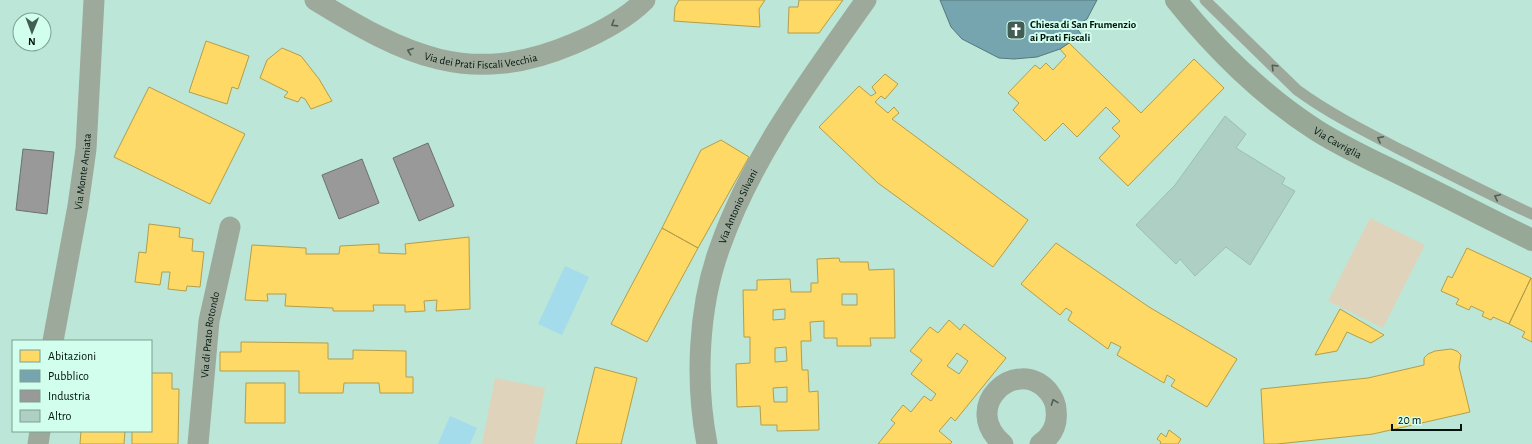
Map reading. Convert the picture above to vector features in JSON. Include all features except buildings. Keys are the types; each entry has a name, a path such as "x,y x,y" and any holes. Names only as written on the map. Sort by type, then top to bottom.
{"street":[{"name":"Via Monte Amiata","path":"53,340 78,206 86,148 91,80 94,0"},
{"name":"Via dei Prati Fiscali Vecchia","path":"315,0 381,38 415,53 455,63 488,64 523,60 559,50 606,29 633,11 645,0"},
{"name":"Via Antonio Silvani","path":"707,444 702,410 700,350 707,297 719,248 731,218 769,144 824,60 866,0"},
{"name":"Via Cavriglia","path":"1176,0 1211,40 1245,73 1314,129 1358,153 1532,240"},
{"name":"Via di Prato Rotondo","path":"198,444 206,341 230,227"},
{"path":"1003,444 996,438 989,428 986,416 988,405 993,394 1001,386 1012,381 1023,379 1034,381 1044,387 1052,396 1056,407 1057,418 1054,429 1048,438 1040,444"},
{"path":"38,444 40,432"}],"lane":[{"path":"1205,0 1297,90 1318,105 1364,131 1472,186 1532,214"}],"shaded area":[{"path":"1370,218 1425,245 1383,328 1328,301"},
{"path":"495,378 545,388 534,444 482,444"}],"water":[{"path":"565,266 589,277 562,335 538,324"},
{"path":"450,416 477,428 470,444 438,444"}],"place":[{"name":"Chiesa di San Frumenzio ai Prati Fiscali","path":"1016,30"}]}
